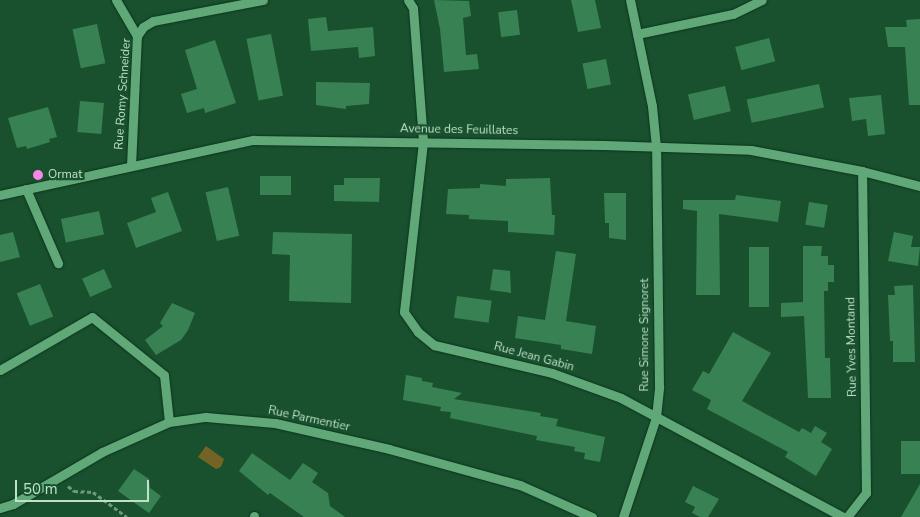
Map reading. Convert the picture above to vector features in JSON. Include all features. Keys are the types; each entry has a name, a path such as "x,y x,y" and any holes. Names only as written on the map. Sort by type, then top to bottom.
{"street":[{"path":"116,0 137,36"},
{"name":"Rue Romy Schneider","path":"131,166 137,36 144,27 153,21 263,0"},
{"path":"408,0 413,8 423,142"},
{"name":"Rue Simone Signoret","path":"622,517 656,417 659,386 656,147 652,106 630,0"},
{"path":"637,34 733,14 762,0"},
{"name":"Avenue des Feuillates","path":"0,195 253,140 751,150 862,171 920,186"},
{"name":"Rue Jean Gabin","path":"423,142 404,312 418,332 434,345 552,373 621,398 843,517"},
{"name":"Rue Yves Montand","path":"847,517 866,493 862,171"},
{"path":"26,189 58,263"},
{"path":"0,370 92,317 164,376 169,422"},
{"name":"Rue Parmentier","path":"0,508 13,504 102,452 169,422 206,417 275,423 389,449 520,485 592,517"}],"path":[{"path":"63,476 69,488 93,492 127,517"}],"shaded area":[{"path":"206,446 224,459 221,467 216,469 198,457"}],"building":[{"path":"434,0 469,1 471,16 463,18 466,55 477,54 479,69 444,72 440,29"},
{"path":"571,0 595,0 601,28 578,32"},
{"path":"517,10 520,35 501,37 498,12"},
{"path":"326,17 328,31 373,27 375,56 359,58 358,47 311,51 308,19"},
{"path":"920,19 920,105 909,105 905,47 888,47 885,27 907,27 906,20"},
{"path":"97,24 105,63 81,68 73,29"},
{"path":"271,34 283,96 258,101 246,39"},
{"path":"769,38 775,61 741,70 735,47"},
{"path":"215,40 236,103 205,113 204,108 187,113 181,94 197,89 185,50"},
{"path":"606,59 611,85 587,89 582,64"},
{"path":"316,82 370,83 369,104 346,106 346,109 316,105"},
{"path":"819,84 824,107 752,123 747,99"},
{"path":"725,86 731,111 694,120 688,95"},
{"path":"881,95 885,134 868,136 866,119 852,121 849,98"},
{"path":"80,101 104,103 101,134 77,132"},
{"path":"48,107 57,137 49,139 50,142 27,149 26,146 17,148 8,118"},
{"path":"260,176 291,176 291,195 260,195"},
{"path":"344,178 380,178 379,202 334,201 334,185 344,185"},
{"path":"550,178 552,215 555,215 554,235 508,232 508,221 469,219 469,215 446,214 448,189 480,188 480,184 506,186 506,179"},
{"path":"228,187 239,236 217,241 206,192"},
{"path":"168,192 182,231 136,248 127,223 156,212 151,198"},
{"path":"604,193 626,193 626,240 609,238 609,223 605,223"},
{"path":"736,195 781,201 778,222 719,214 720,295 696,295 697,211 683,209 683,200 735,200"},
{"path":"809,202 828,205 824,228 805,225"},
{"path":"99,211 104,234 66,243 61,219"},
{"path":"13,232 20,257 0,262 0,235"},
{"path":"273,232 352,234 351,303 289,301 290,255 272,254"},
{"path":"894,232 913,236 911,247 920,247 918,266 888,261"},
{"path":"803,246 822,246 821,256 828,256 828,265 834,265 834,282 828,282 828,291 824,291 825,358 830,358 831,398 808,398 804,316 781,317 781,303 803,302"},
{"path":"749,247 769,247 769,307 749,307"},
{"path":"556,251 576,254 566,321 596,326 592,354 561,349 561,345 515,338 518,316 545,320"},
{"path":"104,269 112,287 90,297 82,279"},
{"path":"493,269 510,271 511,293 490,290"},
{"path":"40,284 53,316 30,326 17,293"},
{"path":"913,285 915,362 893,362 893,341 890,341 888,295 895,295 894,286"},
{"path":"457,296 492,301 489,323 454,318"},
{"path":"172,303 195,313 188,330 181,340 156,355 145,340 163,326 160,323"},
{"path":"733,332 771,353 742,401 799,432 802,428 811,433 815,426 827,433 821,442 832,449 816,476 785,457 788,452 707,409 711,400 692,390 703,371 709,374"},
{"path":"406,375 422,378 422,381 433,383 432,387 462,393 454,399 541,413 540,416 558,419 556,426 605,437 600,462 584,459 585,453 574,451 575,447 536,440 537,436 450,418 451,412 440,411 441,407 403,400"},
{"path":"901,441 920,441 920,474 901,474"},
{"path":"252,453 290,480 303,463 318,473 312,482 328,493 330,506 345,517 304,517 270,493 268,495 239,471"},
{"path":"134,469 149,479 150,488 161,496 149,513 118,491"},
{"path":"920,484 920,517 901,517"},
{"path":"693,486 719,499 708,517 700,517 692,513 695,507 685,502"}],"place":[{"name":"Ormat","path":"38,175"}]}
